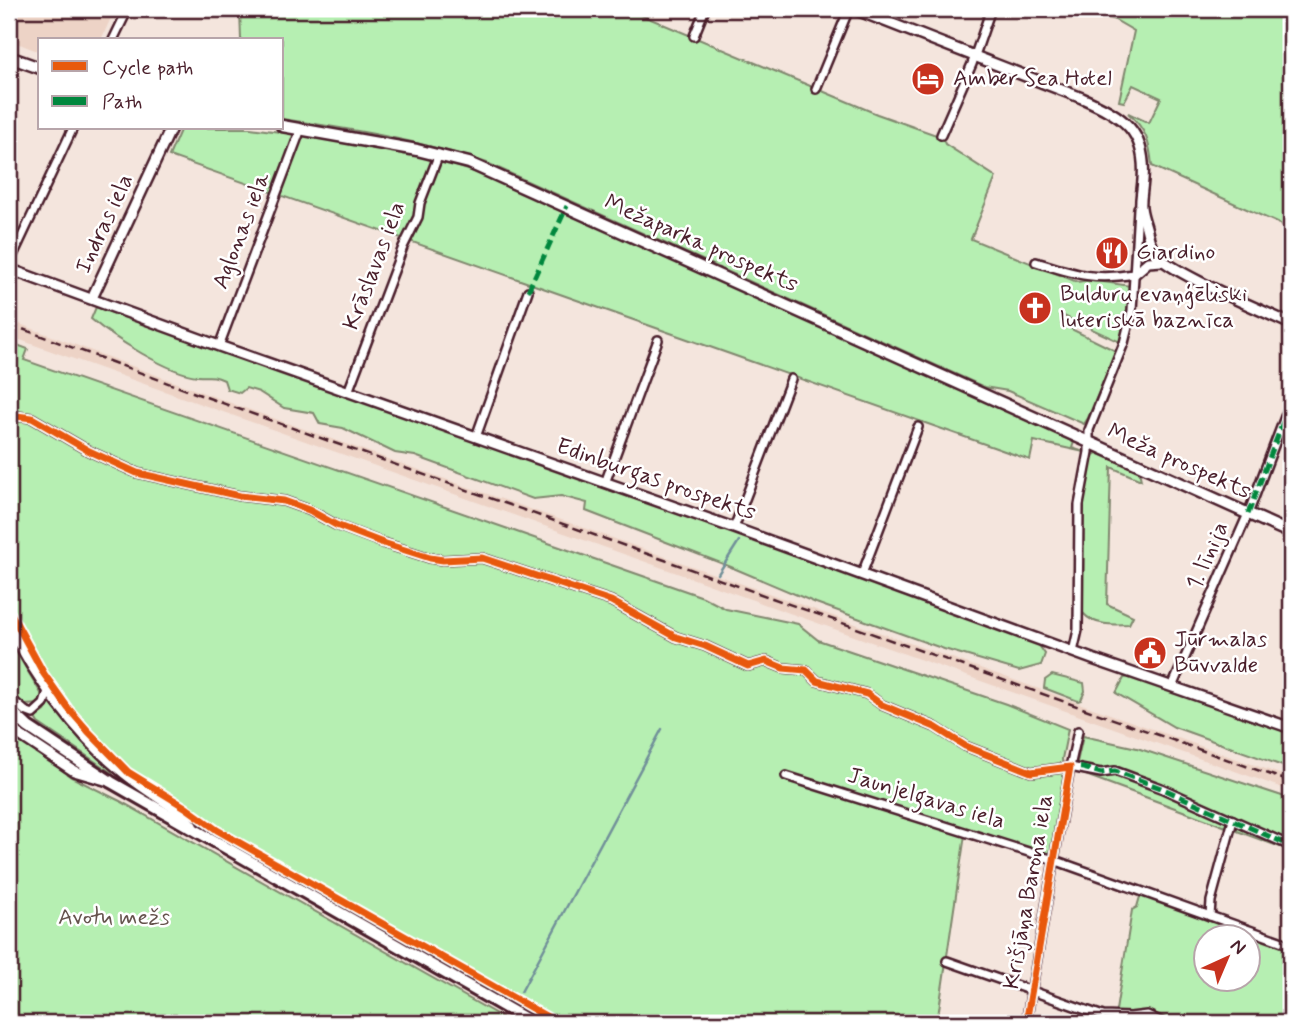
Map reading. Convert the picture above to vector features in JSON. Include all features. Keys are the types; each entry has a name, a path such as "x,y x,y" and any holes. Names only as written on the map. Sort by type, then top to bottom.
{"main road":[{"path":"9,57 38,67"},
{"name":"Mežaparka prospekts","path":"284,126 439,154 469,163 1089,442"},
{"name":"Meža prospekts","path":"1089,442 1291,533"},
{"path":"9,709 28,727 111,782 533,1023"}],"street":[{"path":"114,38 128,9"},
{"path":"694,36 705,9"},
{"path":"816,89 851,9 1082,98 1118,116 1136,133 1140,143 1143,180 1132,311 1124,343 1089,430 1079,505 1078,630 1073,652"},
{"path":"941,135 991,9"},
{"path":"9,266 71,130"},
{"name":"Indras iela","path":"92,298 170,130"},
{"name":"Aglonas iela","path":"219,346 301,130"},
{"name":"Krāslavas iela","path":"348,392 390,279 418,217 420,203 439,154"},
{"path":"1139,204 1153,252 1162,261 1291,324"},
{"path":"1036,262 1083,276 1108,278 1134,274 1148,262 1162,261"},
{"name":"Edinburgas prospekts","path":"9,266 219,346 1291,728"},
{"path":"476,437 528,291"},
{"path":"605,482 658,340"},
{"path":"734,528 791,379"},
{"name":"1. līnija","path":"1172,687 1288,422 1291,401"},
{"path":"9,415 32,418 89,451 152,478 240,496 284,501 383,543 430,558 482,558 611,601 676,637 705,646 748,666 766,662 783,668 806,670 817,681 867,694 882,705 935,727 965,746 1031,772 1070,767 1101,773 1115,771 1161,788 1291,846"},
{"path":"862,574 918,427"},
{"path":"9,626 17,644 48,691 78,729 118,769 186,817 198,831"},
{"path":"9,697 25,711 33,713 44,704 48,691"},
{"path":"9,728 74,771 111,782"},
{"name":"Krišjāņa Barona iela","path":"1026,1023 1078,731"},
{"name":"Jaunjelgavas iela","path":"786,776 1054,860 1291,945"},
{"path":"1210,916 1211,901 1233,820"},
{"path":"947,961 1103,1016 1147,1015 1164,1023"}],"shaded area":[{"path":"9,9 115,9 102,38 38,38 38,51 9,40"},
{"path":"9,320 239,406 1291,778 1291,791 9,336"}],"green space":[{"path":"240,9 627,9 877,114 942,137 945,144 996,177 971,239 1077,282 1090,280 1131,286 1120,342 1064,316 1061,324 1116,351 1084,424 1008,391 984,387 487,163 411,142 284,119 284,38 241,38"},
{"path":"1086,9 1260,9 1291,23 1291,221 1285,218 1282,225 1152,166 1146,137 1128,113 1149,123 1161,98 1133,85 1124,102 1119,101 1134,31"},
{"path":"180,130 265,130 434,159 493,178 1074,442 1072,448 1084,452 1034,441 1030,460 169,156"},
{"path":"96,307 1038,644 1045,654 1041,665 1019,671 944,649 816,603 586,511 587,503 561,496 533,499 415,456 395,453 343,428 320,424 314,413 284,408 259,392 246,388 240,393 227,389 224,380 220,378 186,374 172,369 127,344 91,319"},
{"path":"9,342 28,349 24,360 703,597 726,609 798,624 818,640 1006,704 1068,729 1062,759 1063,768 1070,767 1051,855 966,828 937,1023 562,1023 218,828 128,769 90,730 43,668 9,605"},
{"path":"1097,453 1139,471 1141,480 1111,467 1107,604 1133,616 1129,624 1098,622 1083,613 1081,507 1088,463"},
{"path":"9,640 42,695 41,704 25,705 9,693"},
{"path":"1052,675 1084,683 1085,691 1081,700 1044,688 1045,680"},
{"path":"1129,677 1291,732 1291,769 1174,727 1116,693 1124,678"},
{"path":"50,703 55,703 116,771 112,773 38,723 35,718 45,711"},
{"name":"Avotu mežs","path":"9,733 71,777 120,801 512,1023 9,1023"},
{"path":"1083,736 1137,748 1291,799 1291,851 1075,771"},
{"path":"1141,893 1228,923 1192,923 1192,993 1262,993 1262,935 1291,945 1291,1023 1114,1023 1132,910 1137,907"}],"waterway":[{"path":"718,574 739,541"},
{"path":"521,992 662,729"}],"railway":[{"path":"9,324 233,407 1291,782"}],"marked path":[{"path":"528,291 567,206"},
{"path":"1248,514 1291,401"},
{"path":"1065,767 1101,773 1115,771 1161,788 1291,846"}],"cycle path":[{"path":"9,415 32,418 89,451 137,473 240,496 284,501 309,510 336,525 430,558 482,558 611,601 676,637 705,646 748,666 766,661 783,668 806,670 817,681 867,694 882,705 935,727 965,746 1031,772 1070,767 1026,1023"},
{"path":"9,610 44,674 68,708 128,772 217,830 558,1023"}],"place":[{"name":"Amber Sea Hotel","path":"928,79"},
{"name":"Giardino","path":"1112,253"},
{"name":"Bulduru evaņģēliski luteriskā baznīca","path":"1035,308"},
{"name":"Jūrmalas Būvvalde","path":"1150,653"}]}
